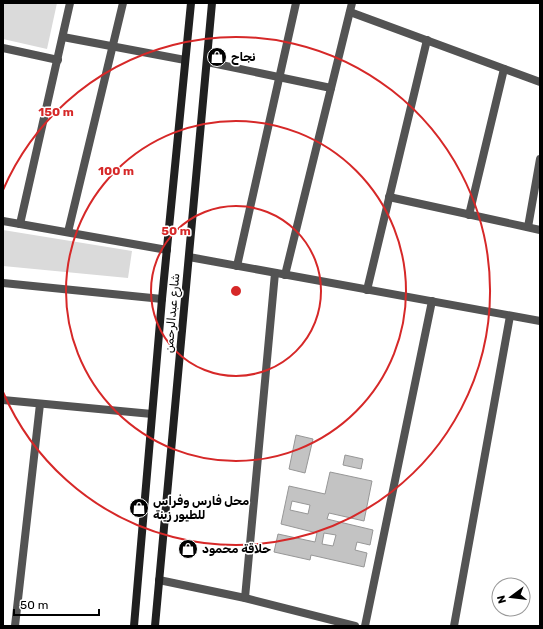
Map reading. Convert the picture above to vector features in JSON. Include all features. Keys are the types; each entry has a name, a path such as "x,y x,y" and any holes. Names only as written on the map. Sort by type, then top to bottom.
{"main road":[{"name":"شارع عبدالرحمن","path":"134,626 166,250 191,3"},
{"name":"شارع عبدالرحمن","path":"155,626 158,580 212,3"}],"street":[{"path":"20,224 70,3"},
{"path":"68,232 123,3"},
{"path":"237,266 296,3"},
{"path":"285,275 352,3"},
{"path":"350,12 540,82"},
{"path":"63,37 185,60"},
{"path":"367,290 427,40"},
{"path":"3,48 58,60"},
{"path":"207,62 331,88"},
{"path":"469,214 504,69"},
{"path":"528,227 540,159"},
{"path":"389,198 540,230"},
{"path":"3,221 166,250"},
{"path":"189,257 540,321"},
{"path":"245,598 275,273"},
{"path":"3,282 162,298"},
{"path":"365,626 432,301"},
{"path":"454,626 510,316"},
{"path":"3,400 152,414"},
{"path":"15,626 40,404"},
{"path":"158,580 245,598 355,626"}],"shaded area":[{"path":"3,3 57,3 47,49 3,39"},
{"path":"3,230 132,251 128,278 3,266"}],"building":[{"path":"296,435 313,439 305,473 289,469"},
{"path":"345,455 363,459 361,469 343,465"},
{"path":"330,472 372,481 364,521 329,513 327,519 373,530 370,545 357,542 355,550 367,553 364,567 311,555 310,560 274,552 278,534 315,542 317,533 281,524 289,486 325,494","holes":["292,501 310,505 308,514 290,510","324,533 336,535 333,546 322,544"]}],"place":[{"name":"نجاح","path":"217,57"},
{"name":"محل فارس وفراس للطيور زينة","path":"139,508"},
{"name":"حلاقة محمود","path":"188,549"}]}
